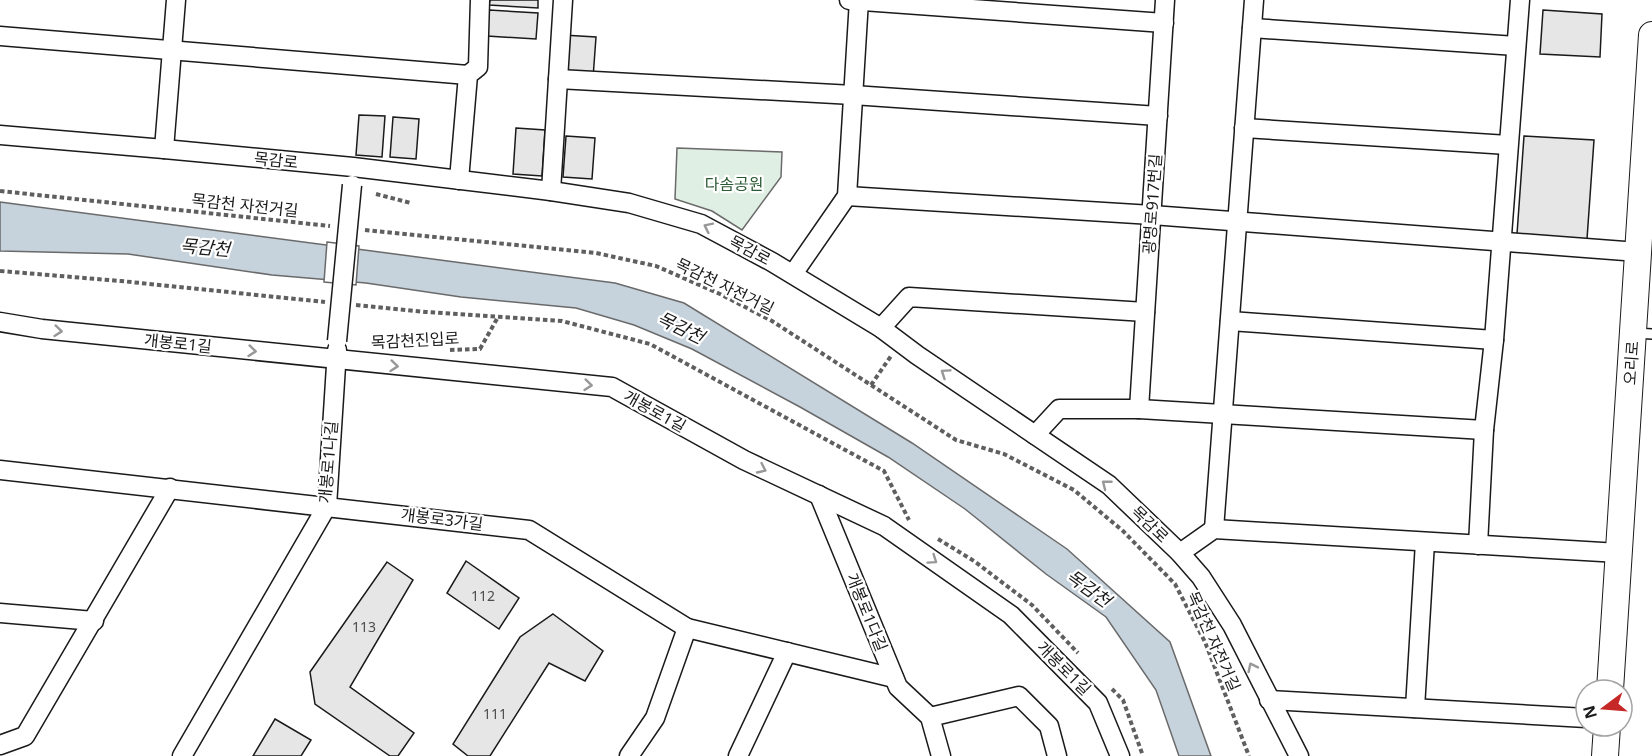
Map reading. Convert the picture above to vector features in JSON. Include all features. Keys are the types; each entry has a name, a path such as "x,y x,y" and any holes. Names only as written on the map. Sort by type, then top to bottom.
{"main road":[{"name":"오리로","path":"1611,678 1619,553 1642,333 1638,252 1647,185 1652,37"},
{"path":"1605,756 1606,738"}],"street":[{"path":"164,149 176,0"},
{"path":"0,36 468,75 478,67 480,0"},
{"path":"551,191 563,0"},
{"path":"849,0 1164,23"},
{"path":"793,274 847,196 859,0"},
{"name":"광명로917번길","path":"1139,409 1166,0"},
{"path":"1214,529 1254,0"},
{"path":"1478,545 1484,430 1494,340 1520,0"},
{"path":"1251,28 1516,46"},
{"path":"459,180 468,75"},
{"path":"558,79 853,95 1158,116"},
{"path":"1244,128 1508,145"},
{"name":"목감로","path":"0,135 164,149 353,176 459,180 551,191 629,203 701,224 793,274 881,328 1109,485 1180,553 1201,577 1232,625 1299,756"},
{"name":"개봉로1나길","path":"182,756 327,506 343,263 353,176"},
{"path":"847,196 1152,215 1638,252"},
{"path":"881,328 909,297 1145,312"},
{"path":"1230,321 1494,340"},
{"name":"개봉로1길","path":"0,322 53,330 612,387 744,460 885,526 1011,615 1098,702 1120,756"},
{"path":"1035,435 1059,409 1139,409 1484,430"},
{"name":"개봉로3가길","path":"0,470 529,530 687,628 894,678"},
{"path":"0,745 25,736 170,489"},
{"name":"개봉로1다길","path":"819,495 898,687 930,717"},
{"path":"1180,553 1214,529 1619,553"},
{"path":"1415,708 1425,542"},
{"path":"0,613 94,621"},
{"path":"629,756 655,718 687,628"},
{"path":"738,756 787,652"},
{"path":"941,756 930,717 1019,696 1049,726 1056,756"},
{"path":"1269,700 1574,717"}],"path":[{"name":"목감천 자전거길","path":"0,191 331,226"},
{"path":"376,194 411,203"},
{"name":"목감천 자전거길","path":"354,229 596,253 656,266 720,294 772,321 956,440 1004,454 1074,490 1123,531 1175,584 1205,642 1249,756"},
{"name":"목감천진입로","path":"447,350 480,349 498,317"},
{"path":"871,385 900,343"}],"green space":[{"name":"다솜공원","path":"677,148 782,152 781,177 742,230 712,211 675,199"}],"water":[{"name":"목감천","path":"0,202 615,283 684,303 912,443 1067,549 1170,642 1211,756 1179,756 1156,690 1106,617 1046,574 965,509 888,457 692,349 634,325 576,308 461,297 366,283 272,275 128,254 0,251"}],"pier":[{"path":"327,242 359,246 356,285 324,282"}],"building":[{"path":"490,0 538,0 538,8 489,5"},
{"path":"489,10 538,13 536,39 487,36"},
{"path":"1543,10 1602,14 1600,57 1540,54"},
{"path":"563,35 596,37 593,78 560,76"},
{"path":"359,115 385,116 382,157 356,155"},
{"path":"393,117 419,119 416,159 390,157"},
{"path":"516,128 545,130 542,176 513,174"},
{"path":"566,136 595,138 592,179 563,177"},
{"path":"1524,136 1594,140 1587,239 1517,234"},
{"path":"466,561 519,598 499,629 447,593"},
{"path":"387,562 413,580 350,687 414,733 398,756 390,756 315,704 310,672"},
{"path":"553,614 603,651 585,681 549,663 490,756 468,756 453,744 520,637"},
{"path":"275,719 311,740 301,756 253,756"}]}
